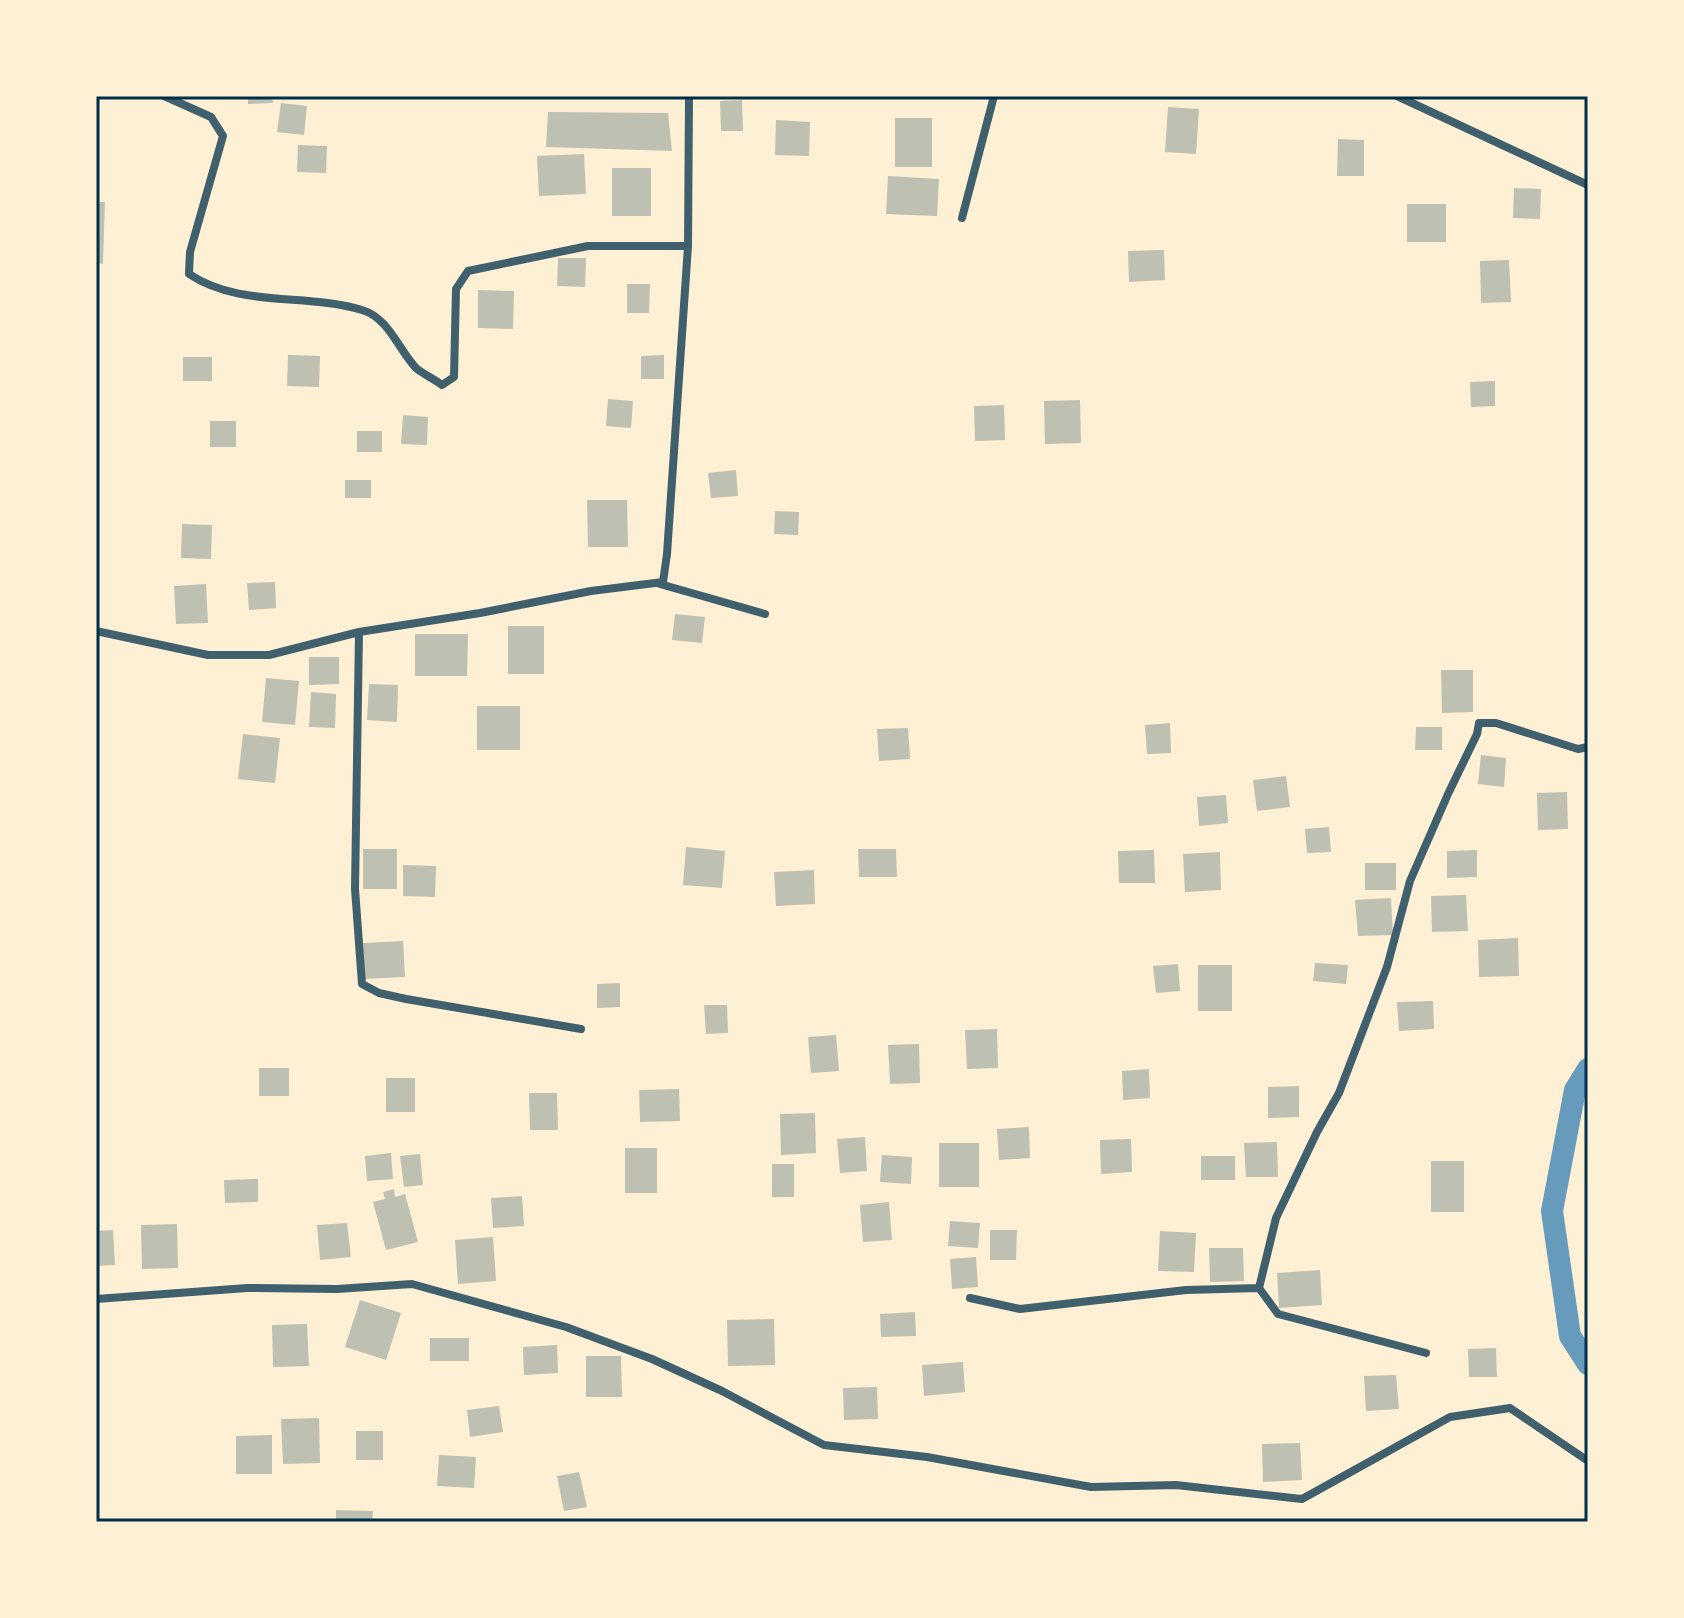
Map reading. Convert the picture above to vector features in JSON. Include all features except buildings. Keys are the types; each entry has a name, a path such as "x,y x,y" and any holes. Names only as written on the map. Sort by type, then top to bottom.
{"street":[{"path":"164,96 211,117 223,136 190,252 189,274 205,285 255,296 317,301 366,311 393,334 416,368 442,385 454,377 456,289 468,271 588,246 688,246"},
{"path":"660,584 666,576 688,246 689,96"},
{"path":"962,218 994,96"},
{"path":"1397,96 1588,185"},
{"path":"96,631 208,655 269,655 359,632 591,591 660,584 765,614"},
{"path":"359,632 355,889 362,984 379,993 406,999 581,1029"},
{"path":"1426,1353 1278,1314 1259,1288 1276,1218 1339,1093 1387,967 1410,881 1477,734 1479,723 1496,723 1578,749 1588,747"},
{"path":"96,1299 247,1288 337,1289 412,1284 566,1327 652,1359 722,1391 824,1445 927,1457 1091,1487 1176,1485 1302,1499 1450,1417 1510,1408 1588,1461"},
{"path":"970,1298 1020,1309 1186,1290 1259,1288"}],"waterway":[{"path":"1588,1069 1575,1090 1552,1211 1570,1336 1588,1364"}]}
